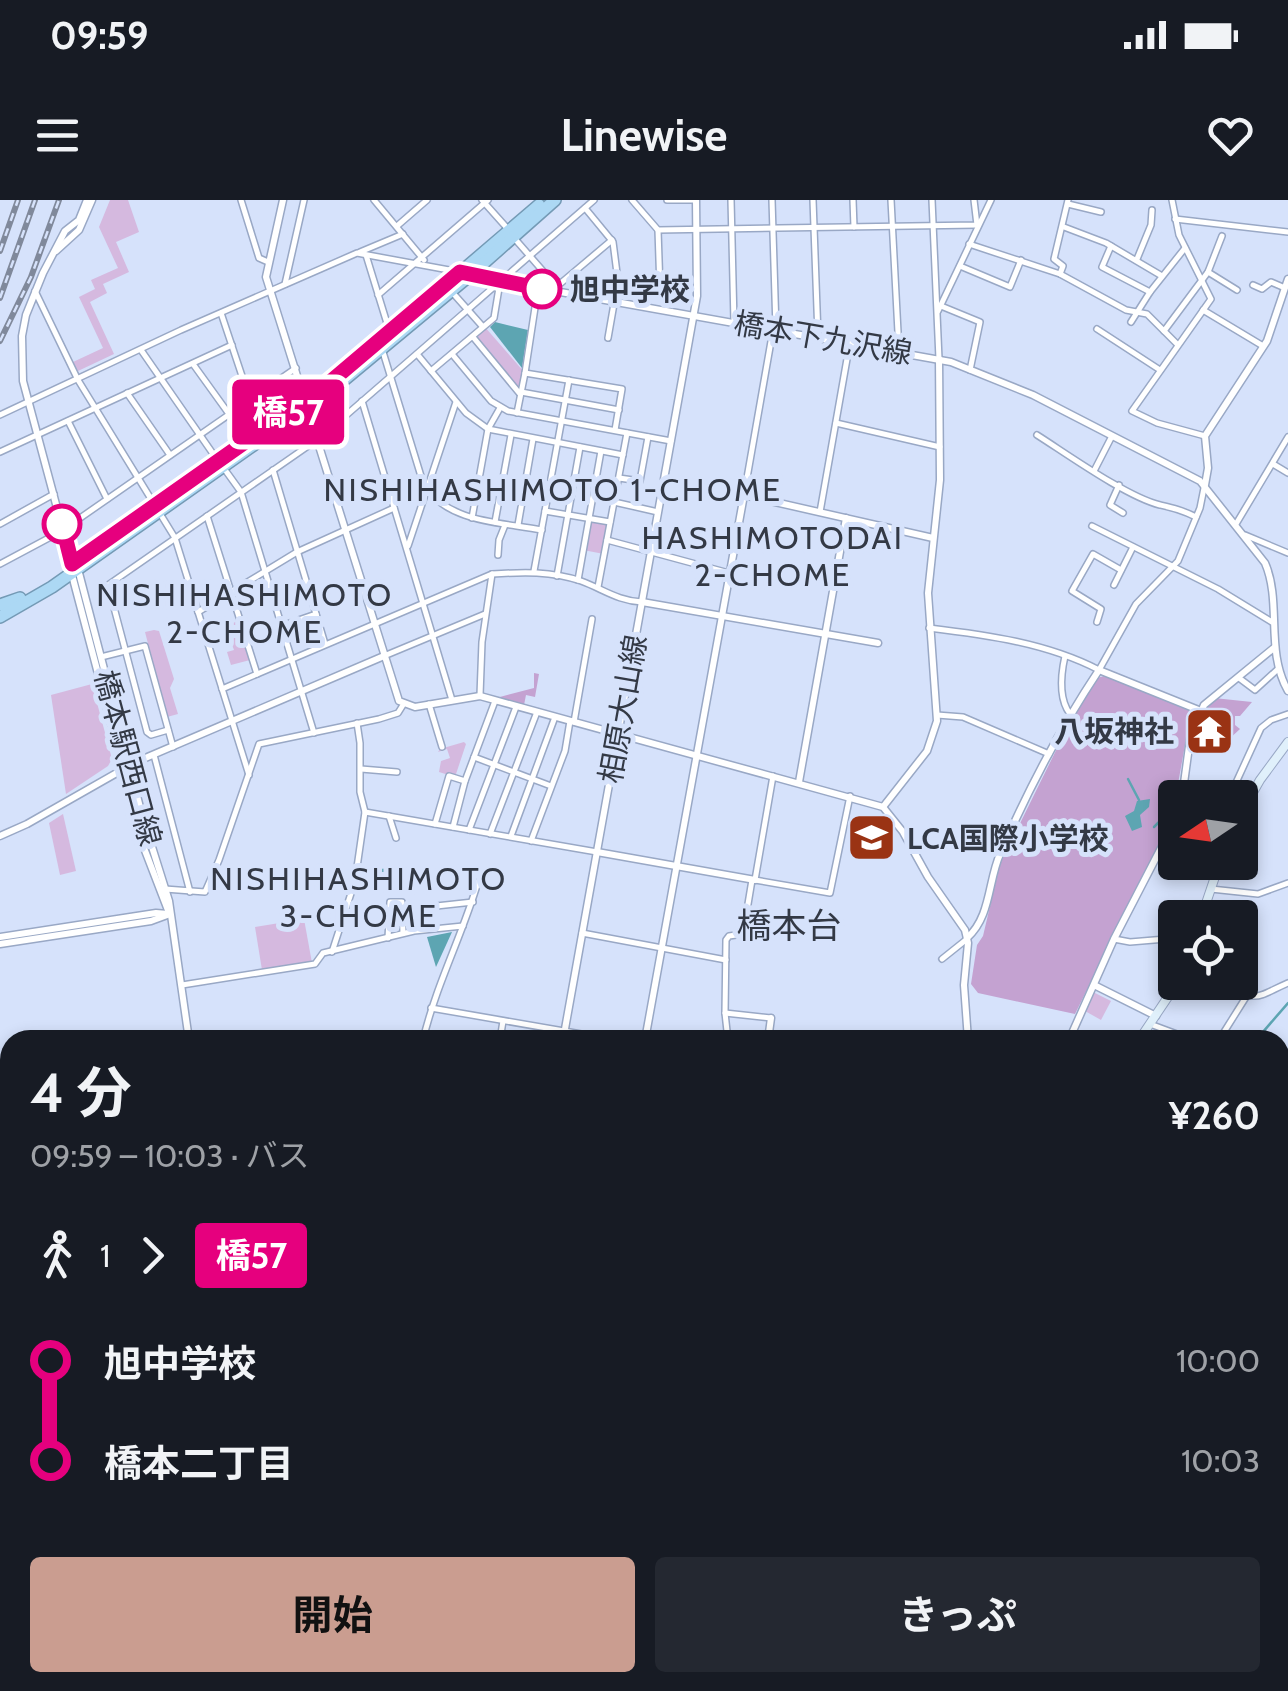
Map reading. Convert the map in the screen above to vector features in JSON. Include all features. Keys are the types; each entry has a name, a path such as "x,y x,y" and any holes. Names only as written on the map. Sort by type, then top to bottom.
{"highway":[{"path":"511,234 537,200"},
{"path":"307,403 465,274 545,200"},
{"path":"511,234 526,227 558,200"},
{"path":"0,613 35,598 382,350 452,291 465,274"},
{"path":"0,613 74,569"}],"main road":[{"path":"1258,789 1287,746"},
{"path":"1207,900 1214,880"},
{"path":"1146,1030 1166,1000"}],"street":[{"name":"橋本駅西口線","path":"90,200 79,220 65,231 35,291 22,336 22,375 100,657 150,866 170,914"},
{"path":"51,257 76,234 90,200"},
{"path":"241,200 260,258 268,262"},
{"path":"283,200 266,273 270,290 396,696 403,705"},
{"path":"285,284 304,200"},
{"path":"374,200 429,266"},
{"path":"397,226 427,200"},
{"path":"168,730 148,734 108,585 318,439 594,200"},
{"path":"632,200 658,230 660,289"},
{"path":"667,200 696,200"},
{"name":"相原大山線","path":"565,1030 694,316 698,286 696,200"},
{"path":"732,200 734,322"},
{"path":"647,1030 775,329 772,200"},
{"path":"813,200 818,336"},
{"path":"853,200 854,227"},
{"path":"891,200 899,351"},
{"path":"883,807 930,745 938,715 930,628 941,448 932,200"},
{"path":"974,200 977,226"},
{"path":"936,314 990,200"},
{"path":"1172,200 1185,248 1211,294 1132,412 1205,436"},
{"path":"378,294 485,201 550,278 562,283 612,240"},
{"path":"1060,274 1063,266 1054,259 1068,202 1101,212"},
{"path":"584,208 612,240 618,281 608,338"},
{"path":"1137,260 1151,225 1152,210"},
{"path":"1175,218 1288,232"},
{"path":"658,230 977,226"},
{"path":"1064,227 1111,246 1162,276"},
{"path":"65,231 76,234"},
{"path":"0,415 220,312 403,234"},
{"path":"1164,331 1208,272 1222,236"},
{"path":"969,244 1060,274 1126,310 1147,314 1178,344"},
{"path":"1111,246 1102,266 1150,292"},
{"path":"1131,322 1185,248"},
{"path":"357,254 465,274"},
{"path":"366,254 390,332"},
{"path":"960,266 1010,286 1021,260"},
{"path":"1208,272 1237,290"},
{"name":"橋本下九沢線","path":"465,274 939,359 1034,395 1187,473 1204,486 1268,570 1275,647 1288,691"},
{"path":"432,372 495,318 500,282"},
{"path":"942,959 981,923 995,866 1070,714 1136,604 1174,566 1196,517 1204,486 1208,468 1205,436 1272,330 1287,283 1271,282 1262,289 1253,285"},
{"path":"517,413 538,288"},
{"path":"35,291 78,380 175,538 249,775"},
{"path":"452,291 483,327"},
{"path":"941,306 980,322 970,370"},
{"path":"1203,310 1263,346"},
{"path":"220,312 250,400"},
{"path":"1098,329 1160,370"},
{"path":"473,336 520,393 618,410"},
{"path":"820,512 850,342"},
{"path":"0,452 232,345"},
{"path":"141,350 241,492 314,733"},
{"path":"382,350 426,489 443,506 472,518 542,530"},
{"path":"416,354 472,419 488,428 622,455"},
{"path":"452,354 500,408 671,441"},
{"path":"192,363 229,414"},
{"path":"0,564 62,529 296,368"},
{"path":"524,372 622,389 615,431"},
{"path":"534,572 569,380"},
{"path":"127,393 170,456"},
{"path":"362,401 452,700"},
{"path":"407,548 456,402"},
{"path":"472,518 488,428 500,408"},
{"path":"68,420 107,499"},
{"path":"836,423 941,448"},
{"path":"597,588 627,433"},
{"path":"495,522 511,435"},
{"path":"1037,436 1119,485 1161,506 1172,505 1196,517"},
{"path":"1094,471 1112,436"},
{"path":"619,478 640,481 648,437"},
{"path":"1236,524 1288,437"},
{"path":"518,526 533,439"},
{"path":"557,576 580,447"},
{"path":"578,580 601,450"},
{"path":"1273,464 1288,472"},
{"path":"273,470 325,644"},
{"path":"1119,485 1110,505 1123,513"},
{"path":"0,524 54,494"},
{"path":"744,495 933,538"},
{"path":"614,502 658,512"},
{"path":"198,612 298,552 394,508"},
{"path":"545,511 610,522"},
{"path":"207,516 256,674"},
{"path":"799,782 846,518"},
{"path":"498,556 506,524"},
{"path":"1092,526 1174,566 1272,622"},
{"path":"1245,535 1288,553"},
{"path":"607,540 730,574"},
{"path":"1114,584 1133,546"},
{"path":"1097,622 1102,609 1072,592 1078,577 1093,554 1121,570"},
{"name":"橋本駅西口線","path":"74,569 86,628 165,889 188,1030"},
{"path":"222,689 492,574 534,572 557,576 578,580 613,597 878,643"},
{"path":"480,696 485,614 492,574"},
{"path":"281,626 316,614"},
{"path":"0,836 154,754 485,614"},
{"path":"531,841 565,750 592,619"},
{"path":"930,628 1006,639 1065,656 1201,711"},
{"path":"1184,780 1190,739 1208,700 1275,647"},
{"path":"100,657 146,648 173,747"},
{"path":"1065,656 1061,679 1065,707 1070,714"},
{"path":"1239,678 1255,690 1279,668"},
{"path":"403,705 480,696 883,807 903,832 968,938 964,985 967,1030"},
{"path":"453,827 465,781 495,701"},
{"path":"429,704 442,747"},
{"path":"165,889 205,892 260,744 356,724 398,712 403,705"},
{"path":"469,830 516,706"},
{"path":"490,834 536,712"},
{"path":"1237,780 1261,728 1288,714"},
{"path":"938,715 971,720 1049,754"},
{"path":"510,837 555,717"},
{"path":"332,952 355,881 365,812 356,724"},
{"path":"154,754 190,892"},
{"path":"474,757 551,786"},
{"path":"360,769 398,772"},
{"path":"435,824 449,776 465,781"},
{"path":"727,1030 727,937 743,934 773,776"},
{"path":"365,812 830,893 850,796"},
{"path":"389,816 396,838"},
{"path":"1074,1030 1158,853"},
{"path":"426,1030 438,984 478,882"},
{"path":"1211,889 1258,894 1288,883"},
{"path":"388,938 390,902 402,902 403,934"},
{"path":"418,908 473,902"},
{"path":"0,940 156,913 170,914"},
{"path":"182,985 315,964 324,954 403,934 463,926"},
{"path":"582,934 726,960"},
{"path":"1114,939 1158,940"},
{"path":"1258,998 1288,983"},
{"path":"1094,985 1173,1030"},
{"path":"1226,1030 1244,1000"},
{"path":"432,1008 544,1030"},
{"path":"725,1014 770,1018 769,1030"},
{"path":"502,1030 503,1021"}],"shaded area":[{"path":"110,200 128,200 139,232 116,242 129,272 103,284 107,293 90,302 114,354 78,371 73,362 103,348 79,297 95,289 91,280 118,268 99,227"},
{"path":"495,322 528,330 522,368 490,327"},
{"path":"484,326 525,373 521,392 473,337"},
{"path":"589,519 610,522 604,554 583,550"},
{"path":"236,622 250,660 231,665 227,652 234,650 225,625"},
{"path":"159,631 174,679 170,688 178,714 167,717 145,632"},
{"path":"534,673 539,674 535,697 526,695 524,705 496,698 534,688"},
{"path":"1104,676 1190,711 1193,720 1179,780 1158,780 1158,845 1075,1014 978,993 971,984 977,945 983,936 1000,864 1069,724 1097,678"},
{"path":"92,684 112,759 108,766 66,794 51,695"},
{"path":"1214,698 1252,702 1240,716 1235,716 1235,725 1240,729 1227,741 1203,715"},
{"path":"464,742 455,777 439,772 441,761 450,758 447,749 438,752 440,749"},
{"path":"1150,799 1149,807 1140,815 1142,827 1132,831 1125,816 1134,811 1137,801"},
{"path":"63,814 76,871 60,875 49,823"},
{"path":"409,867 409,873 361,881 363,870"},
{"path":"304,919 312,963 262,970 255,927"},
{"path":"452,932 436,967 427,937"},
{"path":"1093,992 1111,1001 1101,1020 1085,1011"}],"waterway":[{"path":"1128,779 1139,800"},
{"path":"1154,827 1158,823"},
{"path":"1265,1030 1288,1003"}],"railway":[{"path":"0,251 18,200"},
{"path":"0,298 35,200"},
{"path":"0,341 31,277 59,200"}],"bus line":[{"name":"橋57","path":"62,524 72,564 329,383 460,272 542,289"}],"place":[{"name":"旭中学校","path":"542,289"},
{"name":"八坂神社","path":"1209,731"},
{"name":"LCA国際小学校","path":"872,838"}],"district":[{"name":"NISHIHASHIMOTO 1-CHOME","path":"553,489"},
{"name":"HASHIMOTODAI 2-CHOME","path":"773,556"},
{"name":"NISHIHASHIMOTO 2-CHOME","path":"245,612"},
{"name":"NISHIHASHIMOTO 3-CHOME","path":"359,896"},
{"name":"橋本台","path":"789,925"}]}
